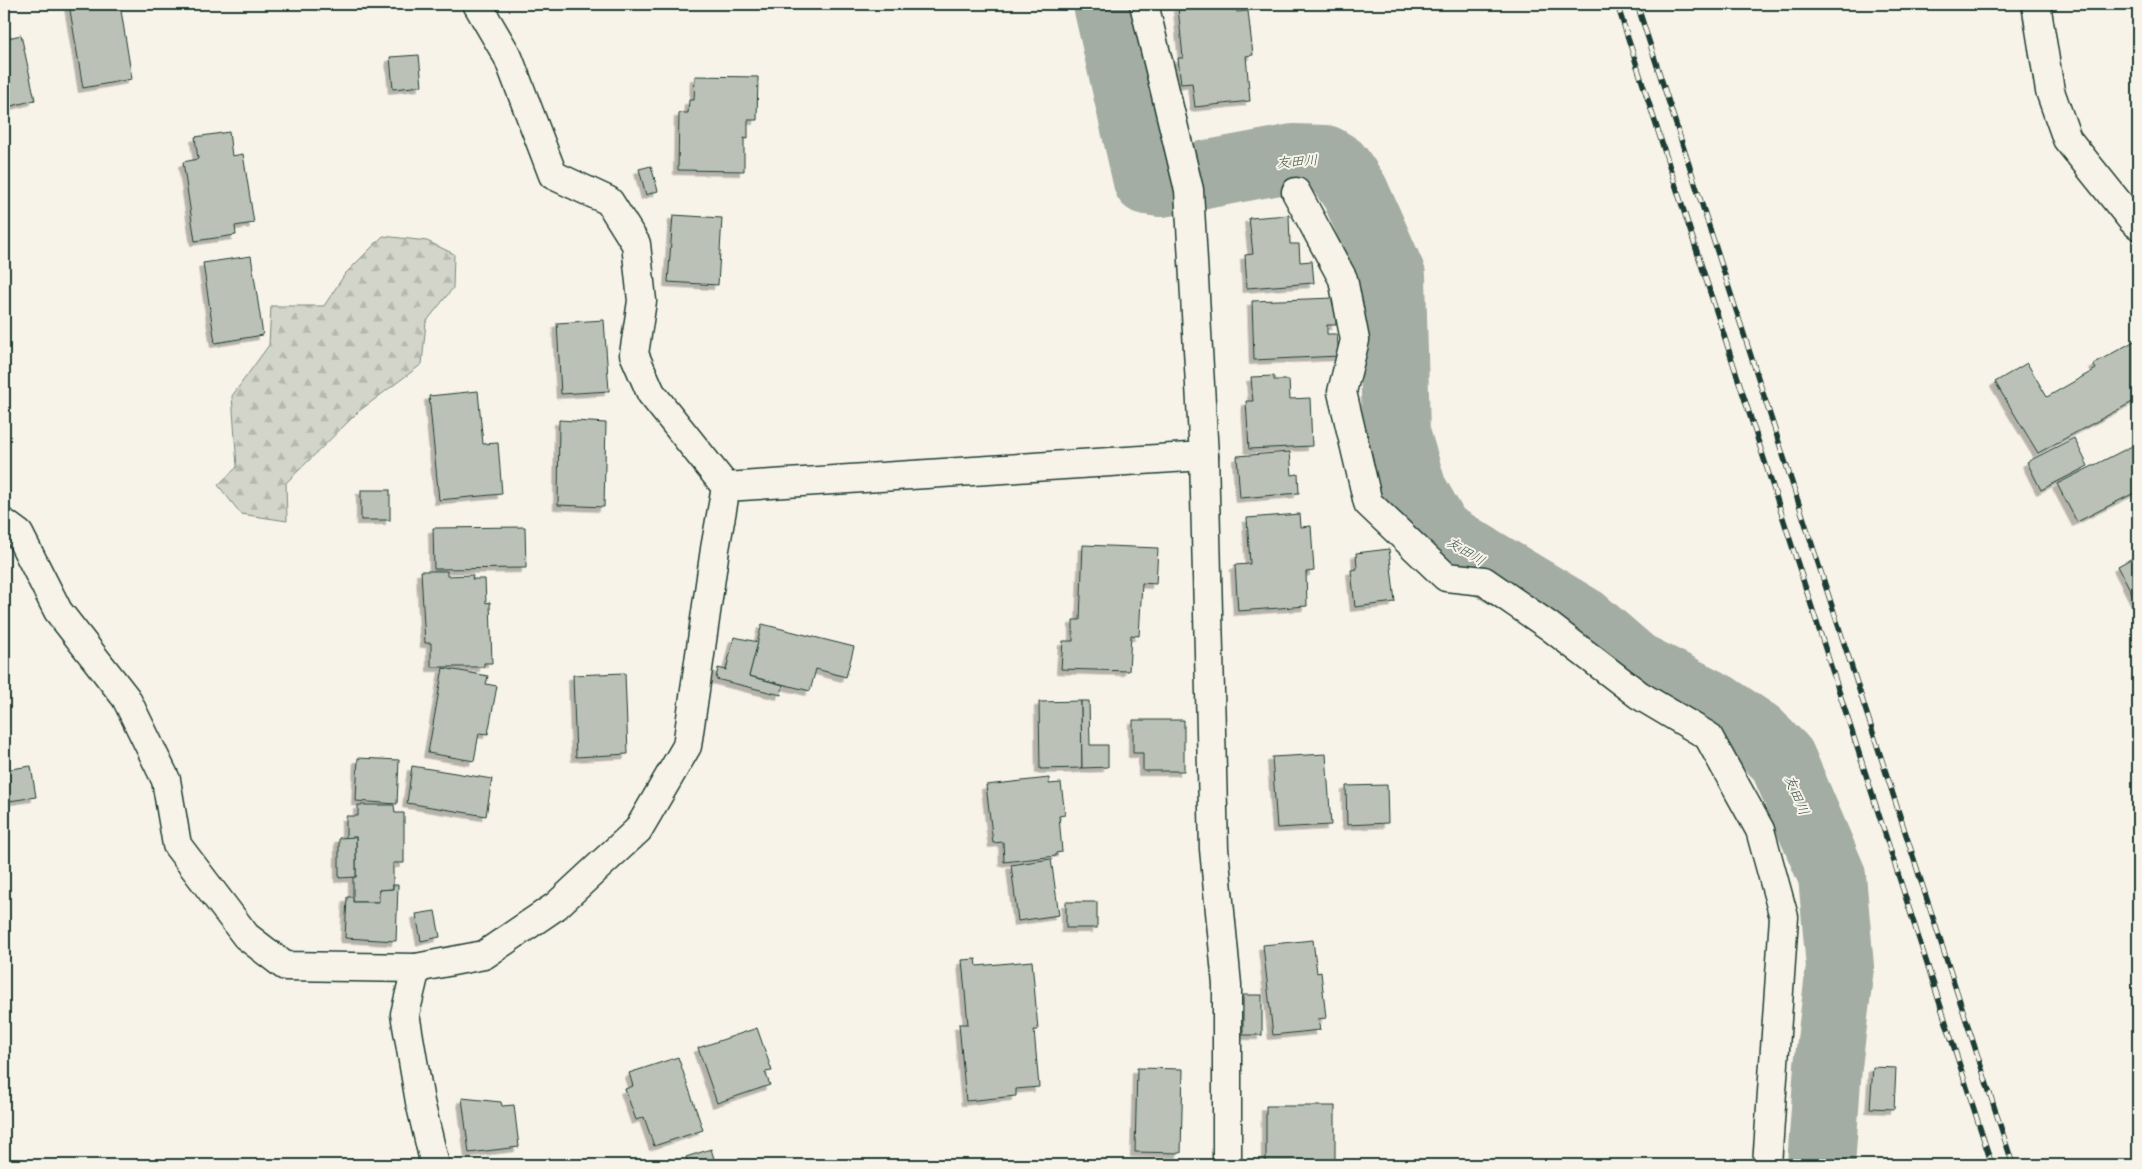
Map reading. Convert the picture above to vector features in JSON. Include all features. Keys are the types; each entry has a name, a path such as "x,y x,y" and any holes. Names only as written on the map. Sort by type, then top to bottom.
{"street":[{"path":"4,523 19,534 58,611 126,698 166,780 177,845 246,936 285,966 416,968 484,955 556,906 638,830 687,746 715,549 726,487 650,393 634,354 642,301 636,244 609,201 553,175 508,57 477,4"},
{"path":"1144,4 1186,180 1204,456 1214,849 1227,985 1227,1165"},
{"path":"2036,4 2050,91 2067,138 2138,225"},
{"path":"1296,192 1343,279 1355,340 1342,392 1368,503 1446,578 1484,581 1548,626 1639,695 1708,736 1760,830 1784,917 1768,1165"},
{"path":"726,487 1204,456"},
{"path":"416,968 406,1014 420,1102 435,1165"}],"green space":[{"path":"383,236 427,241 454,254 453,288 426,322 422,364 359,411 286,483 287,521 241,514 218,485 237,467 232,396 269,345 271,306 324,306 345,274"}],"building":[{"path":"69,4 120,4 132,79 83,88"},
{"path":"1195,4 1236,4 1237,12 1248,11 1253,55 1246,56 1250,101 1195,107 1192,83 1181,84 1178,58 1183,58 1178,7"},
{"path":"21,35 35,100 4,108 4,39"},
{"path":"419,55 422,86 393,89 390,57"},
{"path":"695,76 758,77 757,120 748,120 748,139 744,138 744,171 678,170 679,113 688,113 689,100 694,100"},
{"path":"229,132 232,156 243,154 254,223 235,226 236,235 195,241 183,162 198,159 195,137"},
{"path":"651,166 658,191 646,195 639,169"},
{"path":"673,215 722,218 718,285 668,282"},
{"path":"1289,215 1290,244 1299,244 1300,262 1312,261 1314,283 1247,288 1245,255 1253,254 1249,218"},
{"path":"251,256 263,335 215,343 203,263"},
{"path":"1335,298 1336,325 1327,325 1327,334 1337,334 1339,356 1254,360 1252,301"},
{"path":"604,320 609,391 561,394 557,323"},
{"path":"2138,339 2138,399 2038,453 1995,382 2027,363 2047,397 2096,369 2093,364"},
{"path":"1274,376 1274,380 1289,380 1290,399 1310,398 1312,446 1249,449 1246,401 1253,401 1251,377"},
{"path":"478,391 483,444 498,443 502,494 439,500 429,396"},
{"path":"559,420 606,423 604,507 558,505"},
{"path":"2074,438 2088,466 2041,490 2027,462"},
{"path":"2138,443 2138,491 2077,522 2057,484"},
{"path":"1290,452 1292,475 1298,474 1299,493 1240,498 1237,456"},
{"path":"361,490 390,490 390,520 361,520"},
{"path":"1300,514 1301,527 1311,526 1314,571 1306,572 1307,606 1238,611 1235,565 1250,564 1247,518"},
{"path":"525,527 526,568 434,569 433,528"},
{"path":"1083,545 1158,548 1156,584 1142,583 1139,636 1131,635 1129,671 1061,669 1063,641 1073,641 1073,620 1080,620"},
{"path":"1389,549 1395,602 1355,607 1351,570 1357,569 1356,553"},
{"path":"2138,555 2138,605 2118,566"},
{"path":"421,571 447,571 447,576 473,575 472,579 485,579 486,603 490,602 492,663 484,663 484,667 431,667 431,643 425,643"},
{"path":"762,624 854,647 846,677 816,669 810,691 749,676"},
{"path":"734,637 758,642 749,676 783,685 781,695 716,679 718,668 726,670"},
{"path":"443,668 488,676 486,684 497,686 488,734 479,733 474,761 428,753"},
{"path":"625,673 628,754 576,757 573,675"},
{"path":"1081,701 1082,768 1040,769 1039,702"},
{"path":"1081,701 1089,701 1090,745 1108,745 1108,767 1082,768"},
{"path":"1133,720 1184,720 1184,771 1143,771 1143,753 1133,753"},
{"path":"1326,754 1331,825 1277,828 1272,757"},
{"path":"358,758 399,760 397,804 356,801"},
{"path":"31,766 36,797 9,801 4,770"},
{"path":"412,766 492,779 486,816 407,803"},
{"path":"1049,778 1049,784 1061,783 1065,815 1059,816 1062,852 1056,853 1056,856 1004,862 1003,842 993,843 986,785"},
{"path":"1387,785 1388,823 1347,825 1346,786"},
{"path":"358,805 394,805 395,813 404,813 404,863 393,863 393,889 379,890 379,902 353,902 353,877 356,877 356,837 346,838 346,816 358,816"},
{"path":"356,837 356,877 339,878 339,838"},
{"path":"1051,859 1059,915 1018,921 1011,865"},
{"path":"393,885 398,885 396,941 345,938 347,897 353,897 353,902 379,902 379,890 393,889"},
{"path":"1066,902 1097,902 1097,928 1066,928"},
{"path":"435,911 440,937 421,941 416,914"},
{"path":"1313,940 1317,973 1321,972 1326,1018 1318,1019 1320,1030 1273,1035 1263,945"},
{"path":"976,959 977,966 1032,961 1038,1030 1034,1030 1039,1087 1016,1089 1016,1096 966,1101 959,1024 968,1024 962,960"},
{"path":"1243,995 1262,995 1262,1035 1243,1035"},
{"path":"757,1028 772,1071 765,1072 770,1085 717,1103 698,1048"},
{"path":"678,1057 703,1130 654,1146 644,1117 636,1120 625,1089 633,1086 629,1073"},
{"path":"1873,1067 1896,1068 1894,1109 1870,1108"},
{"path":"1137,1068 1183,1069 1181,1153 1135,1152"},
{"path":"462,1098 501,1102 502,1106 514,1105 519,1147 469,1153"},
{"path":"1266,1106 1335,1106 1335,1165 1266,1164"},
{"path":"711,1149 716,1165 678,1165 687,1162 686,1157"}],"waterway":[{"name":"友田川","path":"1107,4 1147,181 1161,183 1294,158 1325,159 1338,167 1355,192 1392,276 1396,433 1413,490 1438,534 1583,621 1634,665 1715,706 1757,734 1782,759 1832,876 1840,967 1828,1066 1821,1165"}],"railway":[{"path":"1617,4 1992,1165"},
{"path":"1637,4 2013,1165"}]}
